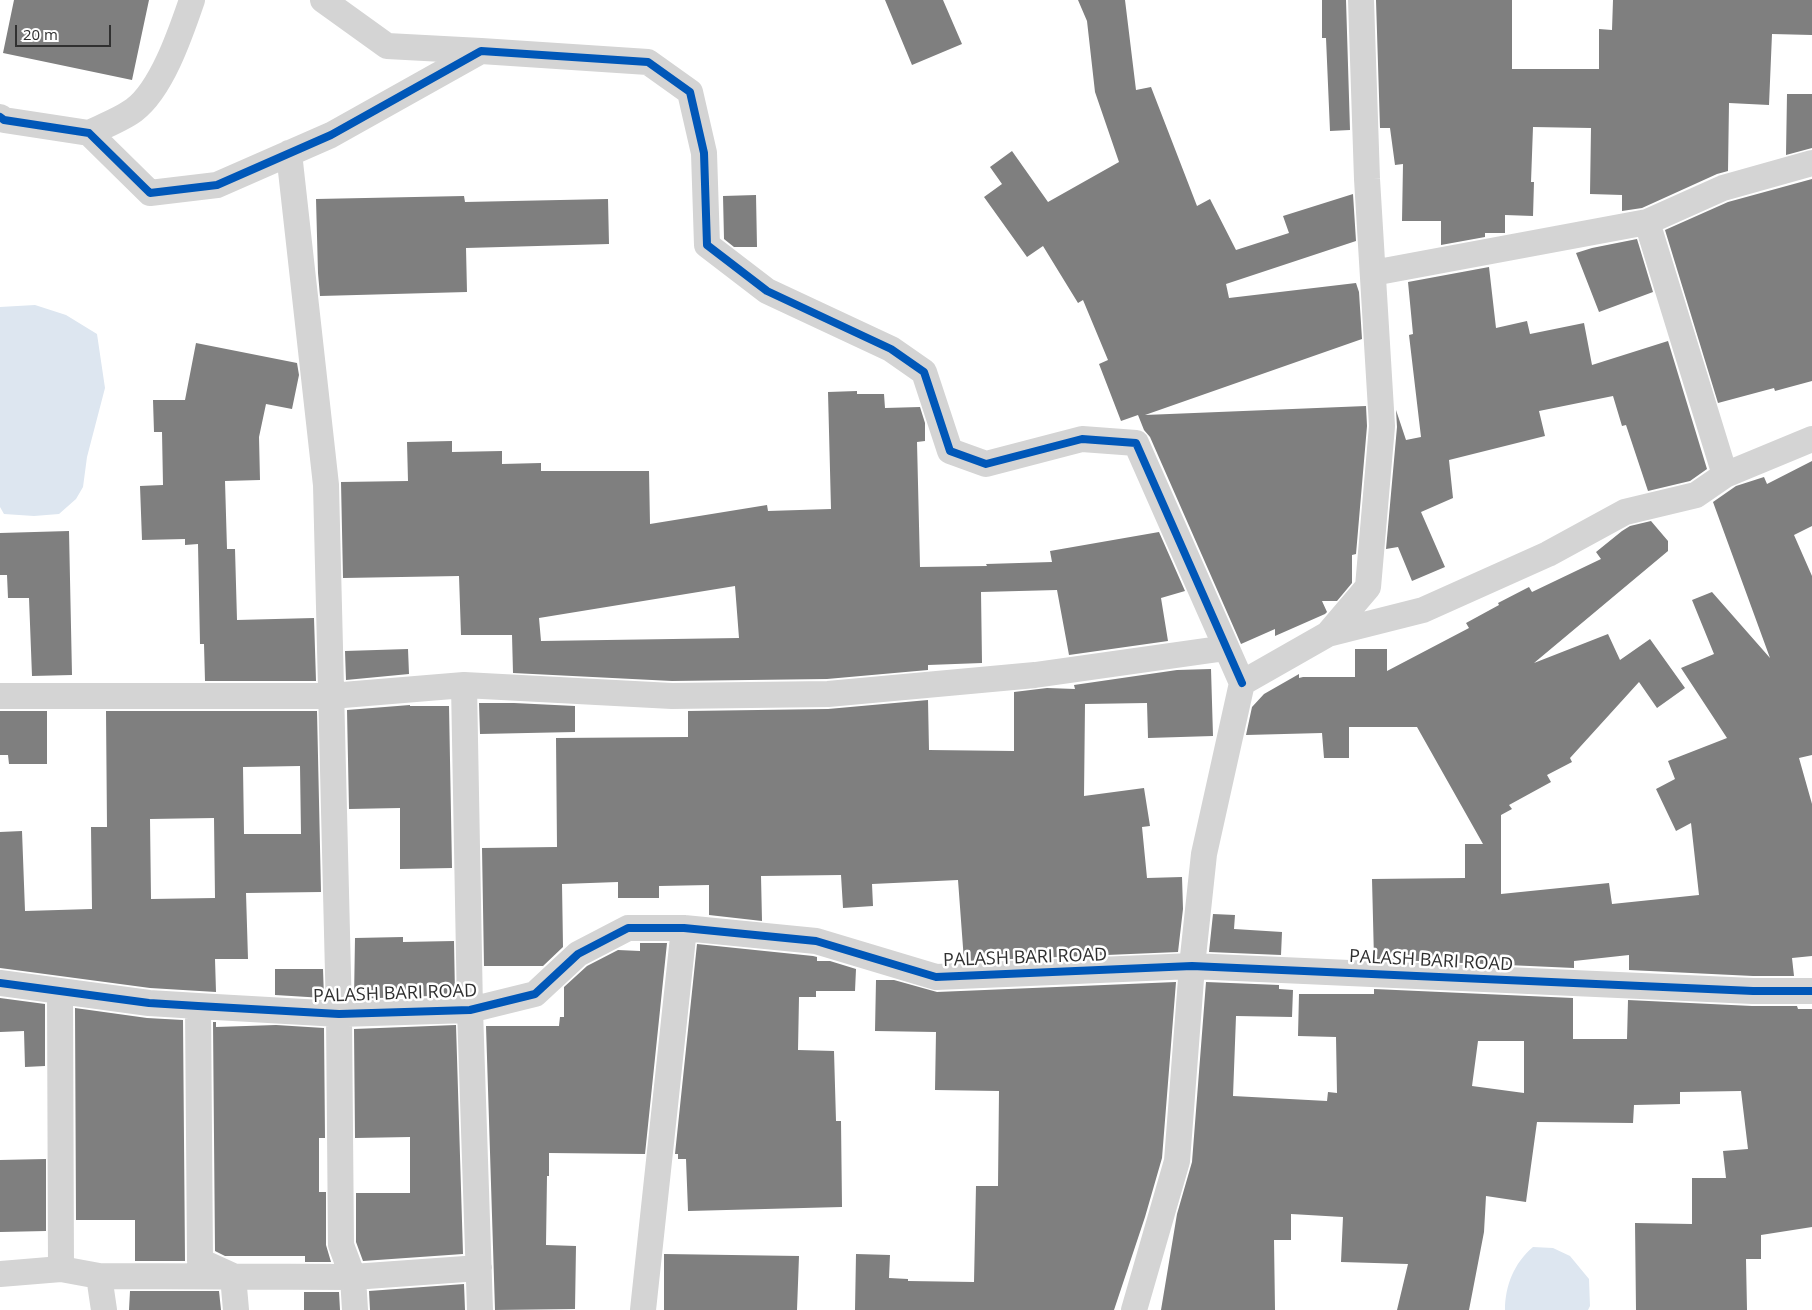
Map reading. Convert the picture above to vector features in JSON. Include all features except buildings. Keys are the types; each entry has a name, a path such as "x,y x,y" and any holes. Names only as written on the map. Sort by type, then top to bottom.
{"street":[{"path":"89,133 135,109 156,85 178,39 192,0"},
{"path":"323,0 387,46 648,62 690,92 704,153 708,245 767,291 891,348 924,372 950,452 986,464 1082,439 1136,443 1242,683 1204,854 1192,966 1177,1161 1134,1310"},
{"path":"1328,634 1368,587 1382,426 1367,179 1361,0"},
{"path":"0,116 4,120 89,133 150,193 216,186 331,135 481,52"},
{"path":"289,153 326,485 339,1014 341,1245 353,1277 355,1310"},
{"path":"1373,273 1647,222 1723,188 1812,163"},
{"path":"1647,222 1725,475"},
{"path":"1242,683 1328,634 1423,610 1548,554 1625,512 1696,495 1725,475 1812,439"},
{"path":"0,696 331,696 464,685 672,696 828,694 1035,674 1226,648"},
{"path":"464,685 470,1010 480,1310"},
{"name":"PALASH BARI ROAD","path":"0,983 149,1003 198,1006 339,1014 470,1010 535,994 578,954 628,928 684,928 816,940 936,977 1192,966 1753,992 1812,991"},
{"path":"643,1310 684,928"},
{"path":"60,991 61,1269"},
{"path":"198,1006 200,1261 233,1276"},
{"path":"0,1274 61,1269 99,1276 353,1277 479,1268"},
{"path":"99,1276 104,1310"},
{"path":"233,1276 236,1310"}],"shaded area":[{"path":"35,305 66,315 97,334 105,388 87,457 83,487 76,499 59,514 34,516 4,514 0,507 0,307"},
{"path":"1533,1247 1553,1248 1570,1256 1589,1279 1590,1306 1588,1310 1505,1310 1505,1301 1512,1276 1526,1253"}],"cycle path":[{"path":"0,117 4,120 89,133 150,193 217,185 331,135 481,51 648,62 690,92 704,153 707,245 767,291 891,349 924,372 950,451 986,464 1082,439 1136,443 1242,683"},
{"path":"0,983 149,1003 198,1006 339,1014 470,1010 535,994 578,954 628,928 684,928 816,941 936,977 1192,966 1753,991 1812,991"}]}
